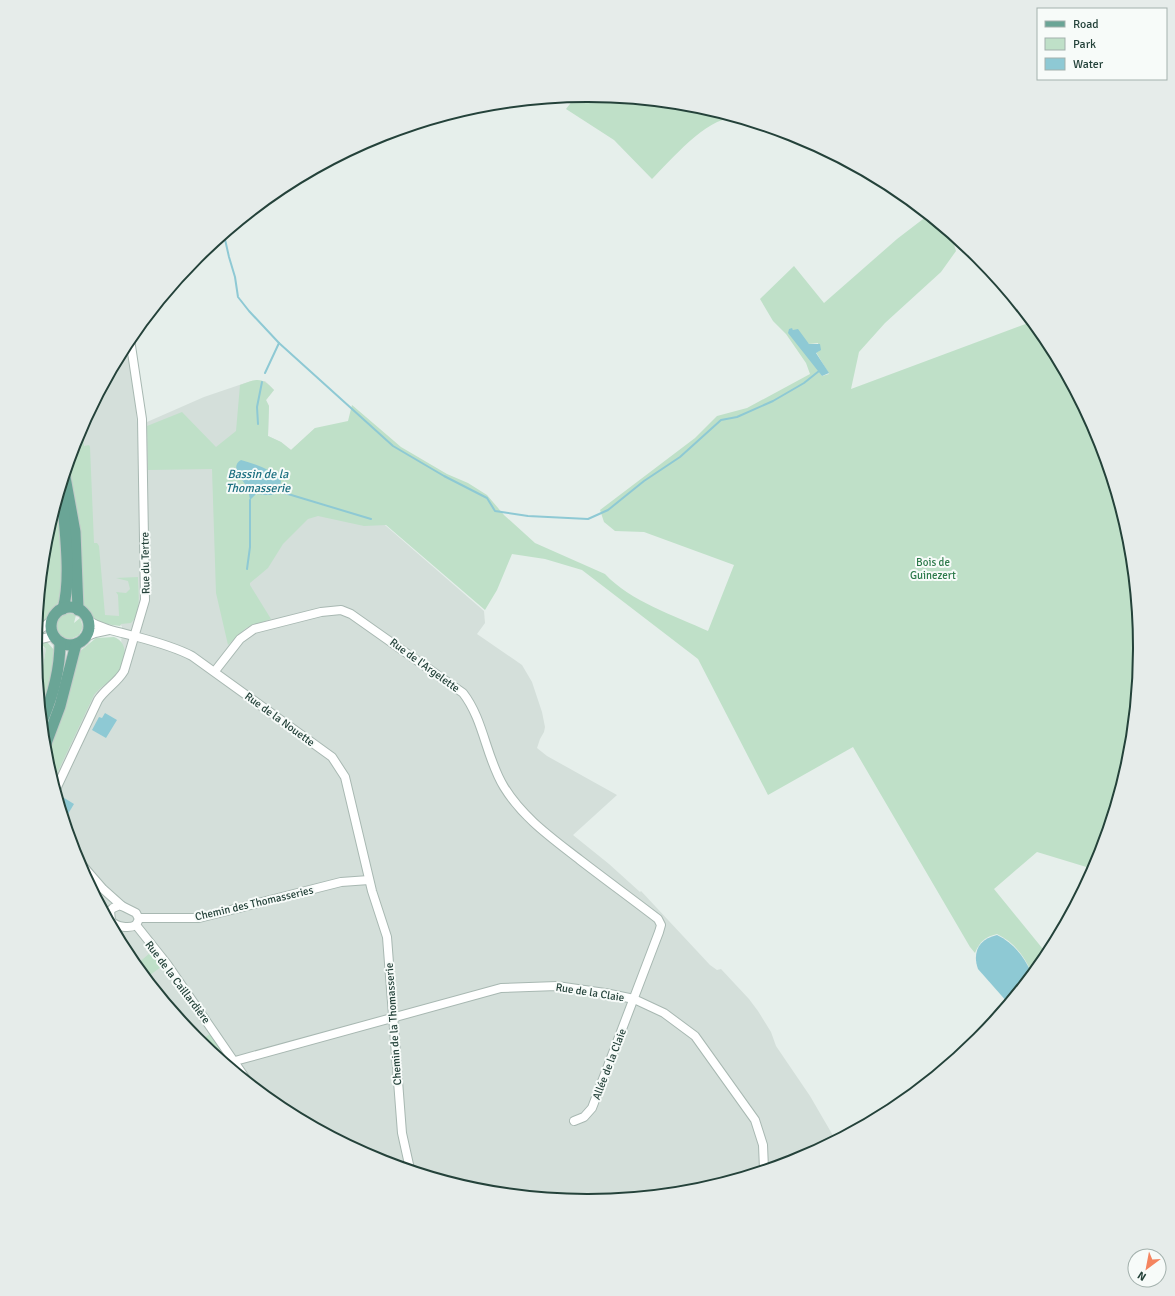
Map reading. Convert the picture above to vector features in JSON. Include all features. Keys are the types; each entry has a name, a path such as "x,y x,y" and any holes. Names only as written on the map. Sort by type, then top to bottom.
{"main road":[{"path":"57,639 68,645 76,644 85,637 88,628 87,620 78,610 75,532 67,487"},
{"path":"63,501 66,572 66,597 63,609"},
{"path":"46,711 50,702 59,663 57,639 51,628 52,620 56,613 63,609 68,608 78,610"},
{"path":"49,735 58,712 76,644"}],"street":[{"name":"Rue du Tertre","path":"59,782 98,700 104,692 119,680 124,671 145,600 143,422 132,349"},
{"name":"Rue de l'Argelette","path":"215,671 240,639 254,629 321,612 341,610 360,618 452,684 463,693 470,703 496,772 507,792 520,810 543,832 658,919 661,925 659,932 634,999"},
{"path":"43,628 52,620"},
{"name":"Rue de la Nouette","path":"87,620 110,630 183,651 215,671 332,758 339,766 345,777 370,880"},
{"name":"Rue de la Nouette","path":"85,637 110,630"},
{"path":"42,640 57,639"},
{"path":"93,879 103,890 122,906 135,912 137,922 130,927 117,925"},
{"name":"Chemin des Thomasseries","path":"137,922 199,918 341,882 370,880"},
{"name":"Chemin de la Thomasserie","path":"370,880 387,937 402,1133 409,1164"},
{"path":"103,890 109,902 110,911"},
{"path":"110,911 115,906 122,906"},
{"name":"Rue de la Caillardière","path":"137,922 239,1067"},
{"name":"Rue de la Claie","path":"235,1061 501,988 534,985 564,986 634,999 664,1012 675,1019 695,1036 706,1049 755,1120 763,1144 764,1165"},
{"name":"Allée de la Claie","path":"574,1120 584,1117 592,1108 634,999"}],"shaded area":[{"path":"128,355 135,397 137,423 147,422 204,397 251,381 265,381 274,390 266,400 269,406 268,436 281,442 291,450 315,428 378,519 484,611 485,623 477,634 522,665 532,682 542,712 545,727 537,748 547,756 617,795 573,835 609,864 640,892 641,891 710,965 717,970 721,969 749,999 771,1032 776,1046 810,1096 833,1135 763,1165 729,1175 659,1189 588,1194 516,1189 446,1175 412,1165 379,1152 346,1137 315,1120 284,1102 255,1081 202,1034 177,1008 134,951 115,921 98,889 71,823 56,769 94,692 120,668 122,626 102,618 89,532 84,440 98,407"},
{"path":"42,647 46,649 43,668"}],"green space":[{"path":"588,102 623,104 659,107 724,120 712,125 690,141 652,179 614,140 566,109 571,103"},
{"name":"Bois de Guinezert","path":"924,218 954,244 956,251 941,272 885,323 859,352 851,389 1026,324 1060,375 1077,407 1104,473 1123,542 1132,612 1132,684 1123,754 1104,823 1087,867 1037,852 994,889 1043,949 1029,967 1018,950 997,934 983,940 975,953 970,947 853,747 768,795 698,659 582,570 545,559 512,554 497,590 485,610 386,525 364,526 318,516 308,519 283,544 268,568 250,583 271,619 246,628 228,645 216,593 212,469 148,470 147,426 182,412 216,447 236,431 240,385 251,381 258,380 266,382 274,390 266,400 269,406 268,436 281,442 291,450 315,428 348,421 352,405 401,447 447,474 468,483 487,495 504,515 535,543 605,574 615,584 640,600 708,631 734,565 644,532 615,531 604,522 600,510 695,438 717,416 747,408 810,374 806,363 786,334 773,321 760,299 794,266 824,303 897,239","holes":["791,328 809,344 818,343 819,351 816,352 829,374 822,376"]},
{"path":"84,440 84,446 89,445 90,447 94,543 97,543 99,546 105,615 119,616 118,595 116,592 126,593 130,589 128,581 116,578 138,577 139,601 137,613 131,623 121,624 120,626 98,623 82,604 70,477"},
{"path":"60,512 64,593 52,612 43,622 43,612 52,542"},
{"path":"69,613 76,615 74,623 80,618 83,627 79,635 71,639 61,637 56,628 57,622 60,618"},
{"path":"114,637 119,640 123,644 125,655 124,661 119,672 94,695 57,773 50,737 79,652 96,638"},
{"path":"47,642 55,651 45,702 43,668 46,649 42,646 42,643"},
{"path":"150,953 151,955 153,954 173,980 172,981 161,967 151,974 141,961"},
{"path":"210,1034 226,1056 205,1037"}],"water":[{"path":"792,328 793,330 798,329 809,344 820,344 821,350 816,353 829,373 822,376 788,333 789,329"},
{"name":"Bassin de la Thomasserie","path":"241,460 257,465 273,473 281,481 278,491 273,495 256,494 250,500 247,487 238,474 236,466"},
{"path":"105,713 117,720 106,738 92,730 99,717 102,718"},
{"path":"64,798 74,804 68,814"},
{"path":"997,935 1009,942 1018,951 1029,968 1005,999 978,969 976,963 978,947 981,943"}],"waterway":[{"path":"225,241 235,277 238,297 279,343 265,373"},
{"path":"279,343 393,446 444,476 487,498 495,511 528,516 588,519 608,510 644,481 680,457 721,420 737,417 773,401 804,383 819,371"},
{"path":"258,424 257,407 262,382"},
{"path":"278,491 371,519"},
{"path":"247,569 250,547 250,500"}]}
